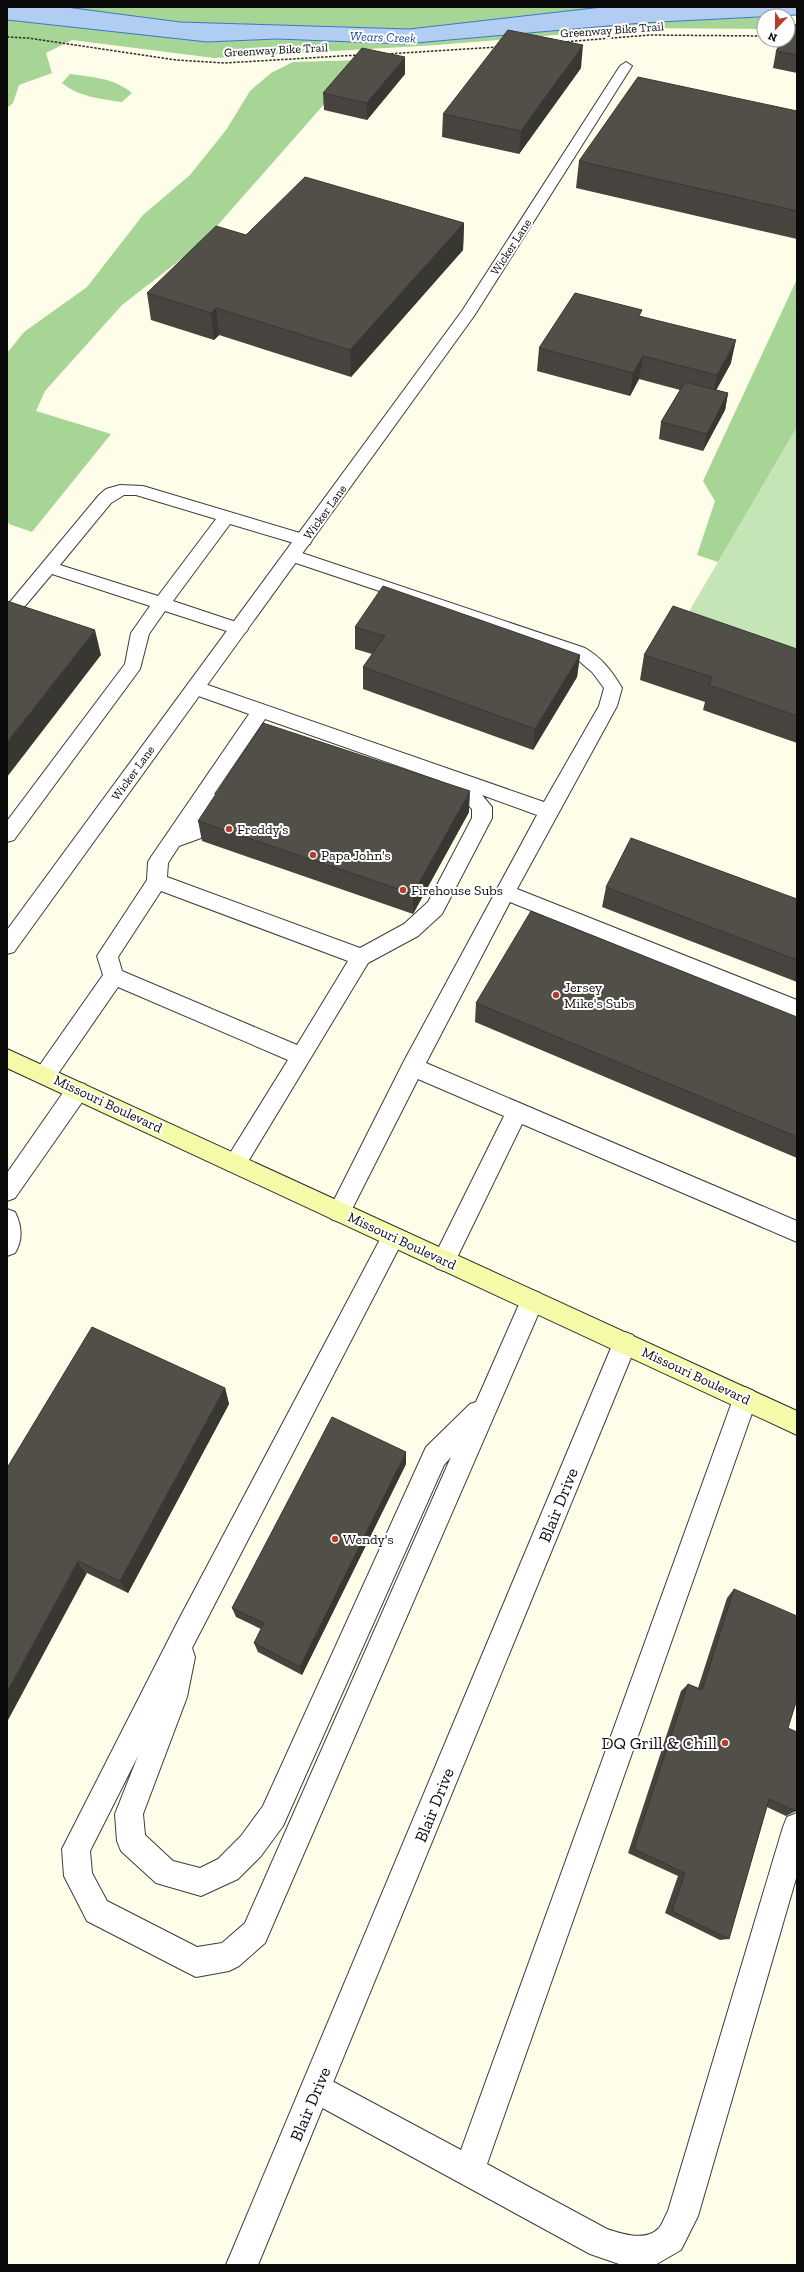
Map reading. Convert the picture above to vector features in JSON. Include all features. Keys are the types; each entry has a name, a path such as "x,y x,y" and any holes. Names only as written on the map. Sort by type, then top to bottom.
{"main road":[{"name":"Missouri Boulevard","path":"7,1058 797,1423"}],"street":[{"name":"Wicker Lane","path":"7,946 293,556 469,312 626,66"},
{"path":"19,602 105,499 110,494 117,491 137,490 304,540"},
{"path":"7,835 134,665 140,633 226,517"},
{"path":"293,556 579,652 596,662 605,673 613,688 608,706 548,811 412,1067 339,1212"},
{"path":"48,567 239,629"},
{"path":"196,688 260,712 548,811"},
{"path":"114,976 108,956 157,881 158,862 260,712"},
{"path":"172,842 194,834 255,740 262,733 274,732 473,798 482,807 482,818 435,908 411,930 361,957 235,1164"},
{"path":"157,881 361,957"},
{"path":"505,892 797,1009"},
{"path":"114,976 302,1056"},
{"path":"45,1075 114,976"},
{"path":"412,1067 797,1232"},
{"path":"7,1191 77,1091"},
{"path":"444,1261 517,1112"},
{"path":"7,1219 10,1241 7,1246"},
{"path":"393,1236 187,1630 76,1849 78,1876 97,1911 196,1962 229,1956 255,1933 532,1301"},
{"name":"Blair Drive","path":"242,2265 318,2088 625,1343"},
{"path":"469,2171 745,1399"},
{"path":"187,1630 174,1697 129,1814 131,1840 148,1858 166,1873 201,1882 228,1869 252,1846 273,1816 435,1456 486,1405"},
{"path":"318,2088 601,2243 628,2251 651,2251 670,2239 682,2216 797,1827"}],"path":[{"name":"Greenway Bike Trail","path":"558,42 650,35 756,36"},
{"name":"Greenway Bike Trail","path":"7,37 28,38 176,60 226,63 365,55"},
{"path":"381,54 504,47"}],"green space":[{"path":"66,7 602,7 409,29 180,22"},
{"path":"756,17 756,29 640,28 437,45 214,58 72,40 46,53 52,73 19,85 13,103 7,108 7,20 209,42 277,39 404,44 642,23"},
{"path":"363,60 202,243 122,305 45,391 36,411 111,434 32,532 9,524 7,518 7,353 24,332 87,287 143,215 190,175 226,130 250,91 271,73 293,62"},
{"path":"70,74 95,77 111,81 132,93 122,102 83,94 62,83"},
{"path":"797,279 797,427 718,562 697,555 715,501 703,481"},
{"path":"797,427 797,673 677,632"}],"water":[{"name":"Wears Creek","path":"7,7 66,7 180,22 409,29 602,7 797,7 797,15 796,8 756,8 756,17 642,23 404,44 277,39 207,42 7,20"}],"building":[{"path":"797,25 797,55 776,51 778,48 796,48"},
{"path":"508,30 583,45 521,131 443,114"},
{"path":"362,48 405,57 367,103 323,93"},
{"path":"638,77 797,111 797,211 579,161"},
{"path":"305,177 464,223 350,350 216,308 211,313 147,293 216,226 246,235"},
{"path":"575,293 642,310 639,316 736,340 717,375 643,356 633,373 539,348"},
{"path":"685,382 728,393 707,434 661,422"},
{"path":"383,586 580,655 535,729 363,667 385,636 355,627"},
{"path":"7,601 95,630 7,742"},
{"path":"673,606 797,649 797,716 709,685 712,677 644,655"},
{"path":"263,723 470,791 413,894 198,821"},
{"path":"631,838 797,899 797,960 606,887"},
{"path":"531,911 797,1017 797,1137 476,1003"},
{"path":"92,1327 225,1388 120,1581 78,1561 7,1692 7,1468"},
{"path":"332,1417 406,1452 300,1667 254,1643 264,1623 232,1608"},
{"path":"734,1589 797,1616 797,1699 788,1728 797,1732 797,1807 796,1811 769,1799 729,1939 672,1911 685,1873 634,1849 688,1684 702,1690"}],"place":[{"name":"Freddy's","path":"229,829"},
{"name":"Papa John's","path":"313,855"},
{"name":"Firehouse Subs","path":"403,890"},
{"name":"Jersey Mike's Subs","path":"556,995"},
{"name":"Wendy's","path":"335,1539"},
{"name":"DQ Grill & Chill","path":"725,1743"}]}
